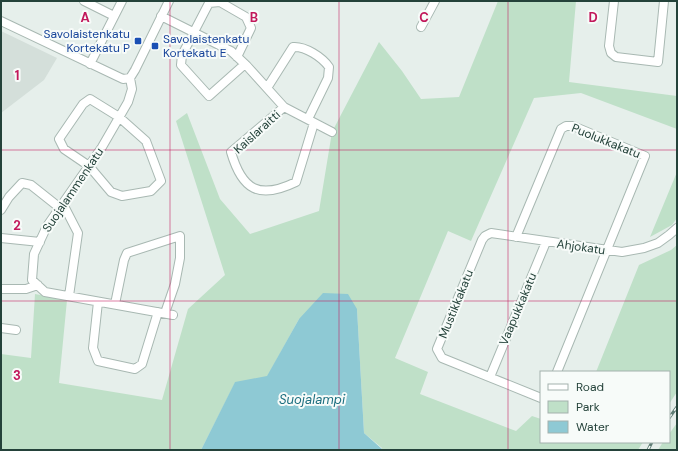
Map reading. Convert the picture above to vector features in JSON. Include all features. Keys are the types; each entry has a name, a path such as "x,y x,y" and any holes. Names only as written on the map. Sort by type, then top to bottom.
{"street":[{"path":"84,1 114,16"},
{"path":"90,64 122,1"},
{"path":"1,21 123,79 130,78 169,1"},
{"path":"421,27 435,1"},
{"path":"614,1 609,46 611,53 616,57 658,62 664,1"},
{"path":"237,57 250,28 246,17 220,2 209,3 182,55 181,65 209,96 244,64"},
{"path":"161,16 231,51 284,107 332,132"},
{"path":"267,88 293,47 300,47 324,60 328,67 328,78 311,121"},
{"name":"Suojalammenkatu","path":"38,285 32,280 34,254 47,226 102,147 128,102 132,89 130,78"},
{"path":"90,99 119,118 146,141 162,181 151,191 122,196 111,192 89,166 64,149 59,139 83,104 90,99"},
{"name":"Kaislaraitti","path":"284,107 231,152 236,169 252,188 260,191 284,188 296,182 311,121"},
{"name":"Puolukkakatu","path":"516,237 561,129 566,126 573,126 645,156 606,250"},
{"path":"1,210 9,197 22,183 31,185 61,206 78,233 69,296"},
{"name":"Ahjokatu","path":"482,240 485,236 491,233 622,252 644,248 658,243 677,228"},
{"path":"98,302 92,348 98,361 135,369 142,364 165,313 175,284 180,258 180,236 127,253 124,260 115,304"},
{"path":"1,238 40,242"},
{"name":"Mustikkakatu","path":"482,240 437,349 442,358 540,398"},
{"name":"Vaapukkakatu","path":"490,377 546,242"},
{"path":"556,371 606,250"},
{"path":"1,289 26,289 38,285 45,292 165,313"},
{"path":"1,328 16,330"}],"shaded area":[{"path":"1,31 57,58 44,80 1,113"}],"green space":[{"path":"498,1 576,1 569,82 677,96 677,129 581,93 534,98 471,241 448,231 395,358 428,372 420,394 516,431 532,416 540,419 540,443 642,443 638,450 381,450 382,448 364,433 357,309 299,319 267,377 235,383 201,450 1,450 1,354 31,358 35,294 67,300 59,383 162,400 188,309 225,275 176,121 187,113 220,199 250,234 319,211 332,132 379,42 402,71 421,99 459,97"},
{"path":"677,172 677,218 672,225 650,237"},
{"path":"677,245 677,392 670,402 670,371 596,371 639,265 671,250"},
{"path":"677,423 677,450 658,450 662,443 670,443 670,433"}],"water":[{"name":"Suojalampi","path":"323,293 348,294 357,309 364,433 382,449 201,450 235,382 267,376 299,319"}],"railway":[{"path":"670,417 677,407"},
{"path":"648,450 652,443"}],"place":[{"name":"Savolaistenkatu Kortekatu P","path":"138,41"},
{"name":"Savolaistenkatu Kortekatu E","path":"155,46"}]}
